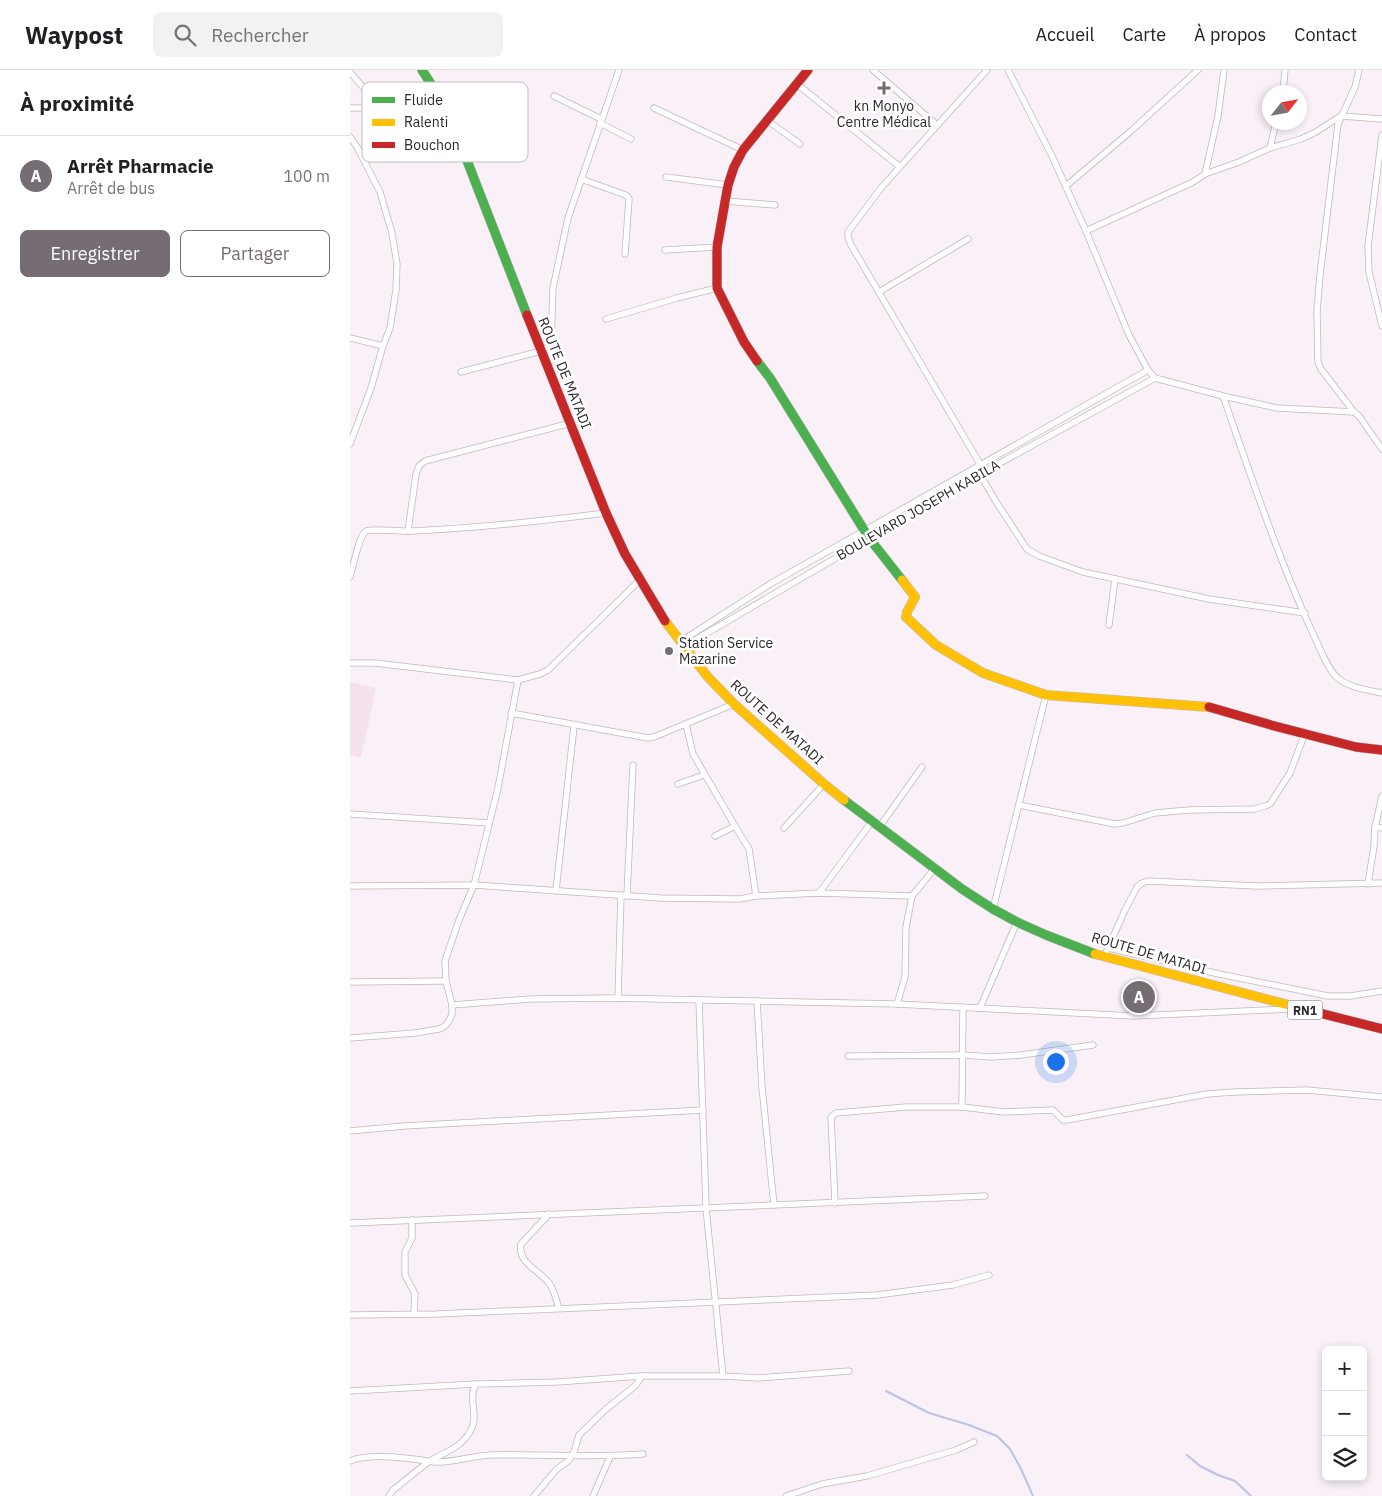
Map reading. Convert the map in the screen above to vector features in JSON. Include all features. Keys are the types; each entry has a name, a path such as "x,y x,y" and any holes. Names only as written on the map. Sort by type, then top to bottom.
{"main road":[{"name":"ROUTE DE MATADI","path":"422,70 431,82"},
{"path":"808,70 743,150 734,167 728,185 716,247 717,288 744,342 775,386 867,534 915,596 906,617 936,646 983,673 1046,696 1211,707 1271,725 1356,747 1380,751"},
{"name":"ROUTE DE MATADI","path":"468,162 541,351 624,554 682,644 707,676 734,704 824,784 962,889 1017,922 1104,957 1382,1029"}],"street":[{"path":"461,372 541,351 552,344 554,280 568,218 619,70"},
{"path":"873,70 937,125"},
{"path":"987,70 864,210 848,232 848,237 980,464 980,474 995,500 1026,549 1039,556 1083,572 1115,579 1209,599 1305,613"},
{"path":"1008,70 1066,186 1129,335 1148,370 1155,378 1276,408 1354,412"},
{"path":"1066,186 1131,131 1198,70"},
{"path":"1205,174 1218,116 1224,70"},
{"path":"1284,85 1285,70"},
{"path":"1359,70 1349,101 1338,124 1320,274 1317,348 1318,362 1321,369 1359,416 1382,449"},
{"path":"350,72 362,86"},
{"path":"797,84 900,168"},
{"path":"554,96 631,138"},
{"path":"654,108 743,150"},
{"path":"1086,231 1193,182 1205,174 1270,148 1301,139 1341,116 1382,119"},
{"path":"768,121 800,144"},
{"path":"1270,148 1274,130"},
{"path":"1382,135 1368,246 1368,263 1382,326"},
{"path":"350,137 362,157"},
{"path":"350,444 371,388 390,328 396,290 397,264 392,233 380,192 365,162"},
{"path":"666,177 728,185"},
{"path":"581,179 628,196 625,254"},
{"path":"725,201 775,205"},
{"path":"879,292 968,239"},
{"path":"665,250 716,247"},
{"path":"606,319 717,288"},
{"path":"350,338 384,346"},
{"name":"BOULEVARD JOSEPH KABILA","path":"682,644 980,464 1148,370"},
{"name":"BOULEVARD JOSEPH KABILA","path":"682,644 770,584 980,474 1155,378"},
{"path":"1223,396 1272,535 1328,664 1338,678 1359,688 1382,693"},
{"path":"408,531 416,474 419,466 425,462 571,423"},
{"path":"350,578 361,536 368,530 408,531 544,521 606,513"},
{"path":"1109,625 1115,579"},
{"path":"350,662 375,663 518,680 540,674 548,670 640,580"},
{"path":"350,1038 440,1029 450,1021 452,1005 446,981 445,961 459,920 474,885 498,788 518,680"},
{"path":"993,909 1046,696"},
{"path":"511,713 643,738 654,737 734,704"},
{"path":"686,724 693,754 749,849 756,896"},
{"path":"556,891 574,726"},
{"path":"1019,805 1115,824 1155,813 1189,810 1255,809 1270,804 1284,784 1306,733"},
{"path":"618,998 633,765"},
{"path":"819,893 922,767"},
{"path":"678,784 704,775"},
{"path":"784,828 824,784"},
{"path":"1368,884 1375,827 1382,796"},
{"path":"350,814 488,823"},
{"path":"714,836 735,826"},
{"path":"1375,827 1382,828"},
{"path":"897,1004 905,977 906,927 912,896 935,868"},
{"path":"1104,957 1137,887 1148,881 1257,886 1382,883"},
{"path":"350,886 474,885 660,898 739,899 756,896 819,893 912,896"},
{"path":"980,1008 1017,922"},
{"path":"1109,948 1219,974 1328,996 1351,996 1382,991"},
{"path":"350,982 446,981"},
{"path":"452,1005 530,998 618,998 897,1004 1134,1016 1300,1009"},
{"path":"699,1000 706,1208 723,1376"},
{"path":"757,1001 762,1087 774,1205"},
{"path":"962,1107 963,1007"},
{"path":"848,1056 963,1055 991,1057 1093,1045"},
{"path":"834,1203 831,1117 836,1113 906,1107 962,1107 1004,1112 1053,1110 1063,1120 1067,1120 1207,1094 1234,1092 1307,1090 1382,1097"},
{"path":"350,1131 414,1125 702,1110"},
{"path":"350,1223 985,1196"},
{"path":"549,1214 521,1244 520,1250 525,1263 548,1282 559,1308"},
{"path":"412,1220 412,1238 404,1252 405,1275 415,1294 414,1313"},
{"path":"350,1315 437,1314 877,1295 953,1285 989,1275"},
{"path":"350,1391 476,1384 557,1382 642,1376 758,1378 849,1371"},
{"path":"534,1496 556,1470 572,1456 579,1434 635,1386 642,1376"},
{"path":"389,1496 430,1461 457,1447 470,1432 474,1422 472,1393 476,1384"},
{"path":"786,1496 822,1484 867,1476 956,1450 974,1442"},
{"path":"350,1462 359,1459 375,1458 406,1458 437,1462 479,1456 610,1457 643,1454"},
{"path":"593,1496 610,1457"}],"shaded area":[{"path":"350,682 376,688 361,758 350,755"}],"waterway":[{"path":"886,1391 929,1413 997,1436 1010,1449 1033,1496"},
{"path":"1187,1455 1200,1466 1235,1481 1251,1496"}],"traffic: fast":[{"path":"422,70 430,82"},
{"path":"468,162 527,315"},
{"path":"757,361 770,378 869,538 902,580"},
{"path":"844,800 962,889 993,909 1046,935 1095,954"}],"traffic: slow":[{"path":"902,580 915,597 906,617 936,645 983,673 1046,695 1209,707"},
{"path":"665,621 707,676 734,704 844,800"},
{"path":"1095,954 1304,1009"}],"traffic: jam":[{"path":"757,361 744,342 717,288 717,247 728,185 734,167 743,150 808,70"},
{"path":"527,315 606,513 625,554 665,621"},
{"path":"1209,707 1356,747 1382,750"},
{"path":"1304,1009 1382,1029"}],"place":[{"name":"kn Monyo Centre Médical","path":"884,88"},
{"name":"Station Service Mazarine","path":"669,651"},
{"name":"Arrêt Pharmacie","path":"1139,997"}]}
